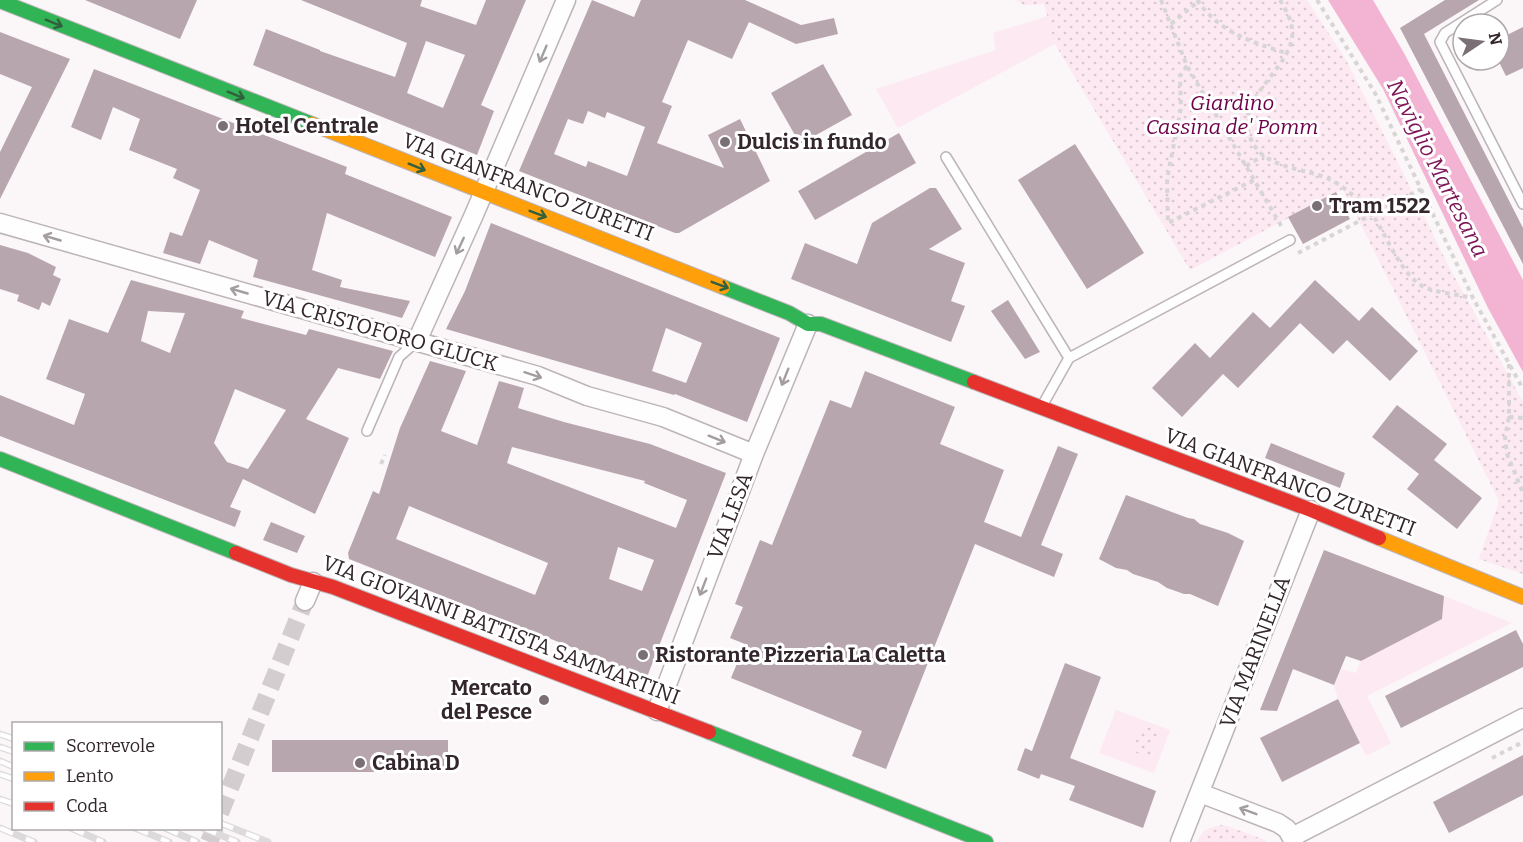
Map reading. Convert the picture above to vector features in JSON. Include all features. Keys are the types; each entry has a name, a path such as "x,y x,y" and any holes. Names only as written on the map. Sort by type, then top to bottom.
{"street":[{"path":"417,341 566,0"},
{"name":"VIA GIANFRANCO ZURETTI","path":"0,1 789,312 808,324 820,324 1311,510 1523,597"},
{"name":"VIA CRISTOFORO GLUCK","path":"0,223 538,376 587,396 663,417 754,454"},
{"name":"VIA LESA","path":"657,711 754,454 808,324"},
{"name":"VIA GIOVANNI BATTISTA SAMMARTINI","path":"0,459 280,570 333,587 657,711 986,842"},
{"name":"VIA MARINELLA","path":"1180,842 1311,510"},
{"path":"305,601 313,582"},
{"path":"1200,793 1278,823 1287,829 1293,840 1523,718"}],"lane":[{"path":"1497,0 1445,33 1440,42 1523,204"},
{"path":"946,157 1069,358"},
{"path":"1041,408 1069,358 1290,240"},
{"path":"367,431 399,357 417,341"}],"path":[{"path":"1161,0 1187,66 1298,253 1421,189"},
{"path":"1172,24 1199,0 1218,22 1233,34 1286,53"},
{"path":"1280,0 1290,18 1293,31 1291,42 1248,114 1247,129 1252,142 1277,165 1332,180 1355,197 1373,215 1408,273 1424,287 1473,298"},
{"path":"1317,0 1375,93 1473,298 1523,389"},
{"path":"1187,66 1180,76 1180,108 1167,179 1168,223 1254,180"},
{"path":"1246,166 1264,155"},
{"path":"1509,364 1509,417 1505,437 1507,454 1523,493"},
{"path":"1509,417 1523,418"},
{"path":"381,464 385,455"},
{"path":"1492,759 1523,742"}],"green space":[{"name":"Giardino Cassina de' Pomm","path":"1016,0 1307,0 1346,60 1448,265 1523,402 1523,574 1479,559 1499,501 1343,189 1190,270 1055,44 1044,4 1024,5"},
{"path":"1048,16 1055,44 898,128 876,89 996,50 993,33"},
{"path":"1444,596 1512,623 1367,696 1391,743 1366,756 1338,699 1334,685 1341,669 1356,673 1361,661 1442,619"},
{"path":"1116,710 1170,730 1154,773 1099,753"},
{"path":"1143,724 1159,730 1149,758 1132,751"},
{"path":"1224,825 1267,842 1197,842 1208,829"}],"water":[{"name":"Naviglio Martesana","path":"1328,0 1373,0 1404,53 1523,280 1523,372 1488,308 1383,89"}],"building":[{"path":"85,0 197,0 180,39"},
{"path":"301,0 422,0 420,6 476,25 486,0 526,0 481,105 494,111 477,155 253,65 266,29 395,77 407,43","holes":["426,41 465,55 443,108 407,93"]},
{"path":"592,0 634,17 641,0 745,0 801,25 834,18 838,34 796,44 749,22 732,59 688,40 662,102 672,106 657,143 724,168 708,135 740,119 770,181 679,233 519,171","holes":["588,111 605,118 607,112 645,127 627,176 588,161 586,167 554,154 568,119 583,124"]},
{"path":"1445,0 1479,0 1460,12 1451,12 1451,17 1424,34 1523,228 1523,264 1400,28"},
{"path":"1523,27 1523,68 1506,76 1504,72 1511,72 1511,33"},
{"path":"0,32 70,59 0,199 0,152 32,87 0,74"},
{"path":"823,64 852,115 800,144 771,93"},
{"path":"94,69 347,167 345,174 452,217 435,257 327,213 312,270 342,280 340,287 410,301 402,318 253,277 258,260 209,240 200,264 163,253 170,232 182,236 200,190 173,178 177,169 129,150 140,119 113,107 101,140 71,127"},
{"path":"899,133 916,163 815,220 798,191"},
{"path":"1075,144 1144,253 1087,289 1018,180"},
{"path":"930,188 936,188 962,229 929,249 965,263 951,301 965,306 951,342 791,279 805,243 857,264 872,223"},
{"path":"1336,192 1350,219 1303,244 1288,217"},
{"path":"491,223 780,338 747,422 675,394 446,329 465,291","holes":["666,328 702,343 686,383 652,371"]},
{"path":"0,245 28,253 56,267 53,275 61,279 50,306 42,302 39,310 17,301 19,295 0,289"},
{"path":"131,280 244,311 241,318 306,335 309,329 393,351 380,379 338,368 306,419 349,438 315,514 243,479 230,507 241,511 235,527 0,436 0,395 74,425 85,394 46,379 69,319 108,333","holes":["148,311 185,313 170,353 141,341","235,389 286,410 248,469 227,462 214,443"]},
{"path":"1315,280 1359,321 1372,307 1418,351 1390,381 1347,340 1333,354 1300,323 1238,388 1223,374 1182,417 1152,388 1195,343 1210,358 1253,312 1270,328"},
{"path":"1008,300 1040,352 1025,359 991,311"},
{"path":"430,361 466,371 441,431 477,445 499,381 524,388 518,408 650,444 726,473 647,677 349,559 348,553 373,491 379,494 400,428","holes":["512,447 645,481 644,483 687,500 676,528 507,463","409,506 548,563 535,595 396,539","618,547 654,560 642,591 609,579"]},
{"path":"865,371 955,407 940,444 1004,470 984,522 1021,537 1058,446 1078,454 1041,545 1063,554 1054,577 975,544 886,769 852,756 862,731 731,678 745,644 730,638 743,607 735,604 760,540 772,545 830,400 851,408"},
{"path":"1397,405 1447,444 1434,460 1482,498 1457,529 1407,489 1419,474 1372,437"},
{"path":"1271,443 1345,473 1340,488 1265,458"},
{"path":"1126,495 1194,519 1200,524 1244,541 1218,606 1190,594 1167,588 1127,570 1116,568 1099,559"},
{"path":"271,522 305,536 297,553 263,540"},
{"path":"1324,550 1444,596 1442,619 1361,661 1346,656 1334,685 1293,669 1277,711 1260,710"},
{"path":"1516,630 1523,644 1523,667 1401,728 1385,696"},
{"path":"1065,663 1101,677 1070,758 1156,791 1143,828 1069,800 1075,786 1041,774 1039,779 1017,770 1025,748 1032,751"},
{"path":"1338,699 1360,743 1282,782 1260,738"},
{"name":"Cabina D","path":"272,740 448,740 448,772 272,772"},
{"path":"1523,755 1523,795 1449,833 1433,802"}],"tunnel":[{"path":"222,808 305,601"},
{"path":"209,842 214,830"}],"railway":[{"path":"0,734 12,738"},
{"path":"0,747 12,751"},
{"path":"0,761 12,766"},
{"path":"0,774 12,778"},
{"path":"0,799 12,803"},
{"path":"222,824 268,842"},
{"path":"0,828 34,842"},
{"path":"76,830 103,842"},
{"path":"140,830 169,842"},
{"path":"170,830 197,842"},
{"path":"208,830 237,842"}],"traffic: fast":[{"path":"0,1 312,124"},
{"path":"723,287 789,313 808,324 821,324 974,382"},
{"path":"0,459 236,553"},
{"path":"709,732 986,842"}],"traffic: slow":[{"path":"312,124 723,287"},
{"path":"1379,538 1523,597"}],"traffic: jam":[{"path":"974,382 1379,538"},
{"path":"236,553 291,575 333,587 709,732"}],"place":[{"name":"Hotel Centrale","path":"223,126"},
{"name":"Dulcis in fundo","path":"725,142"},
{"name":"Tram 1522","path":"1317,206"},
{"name":"Ristorante Pizzeria La Caletta","path":"643,655"},
{"name":"Mercato del Pesce","path":"544,700"},
{"name":"Cabina D","path":"360,763"}]}
